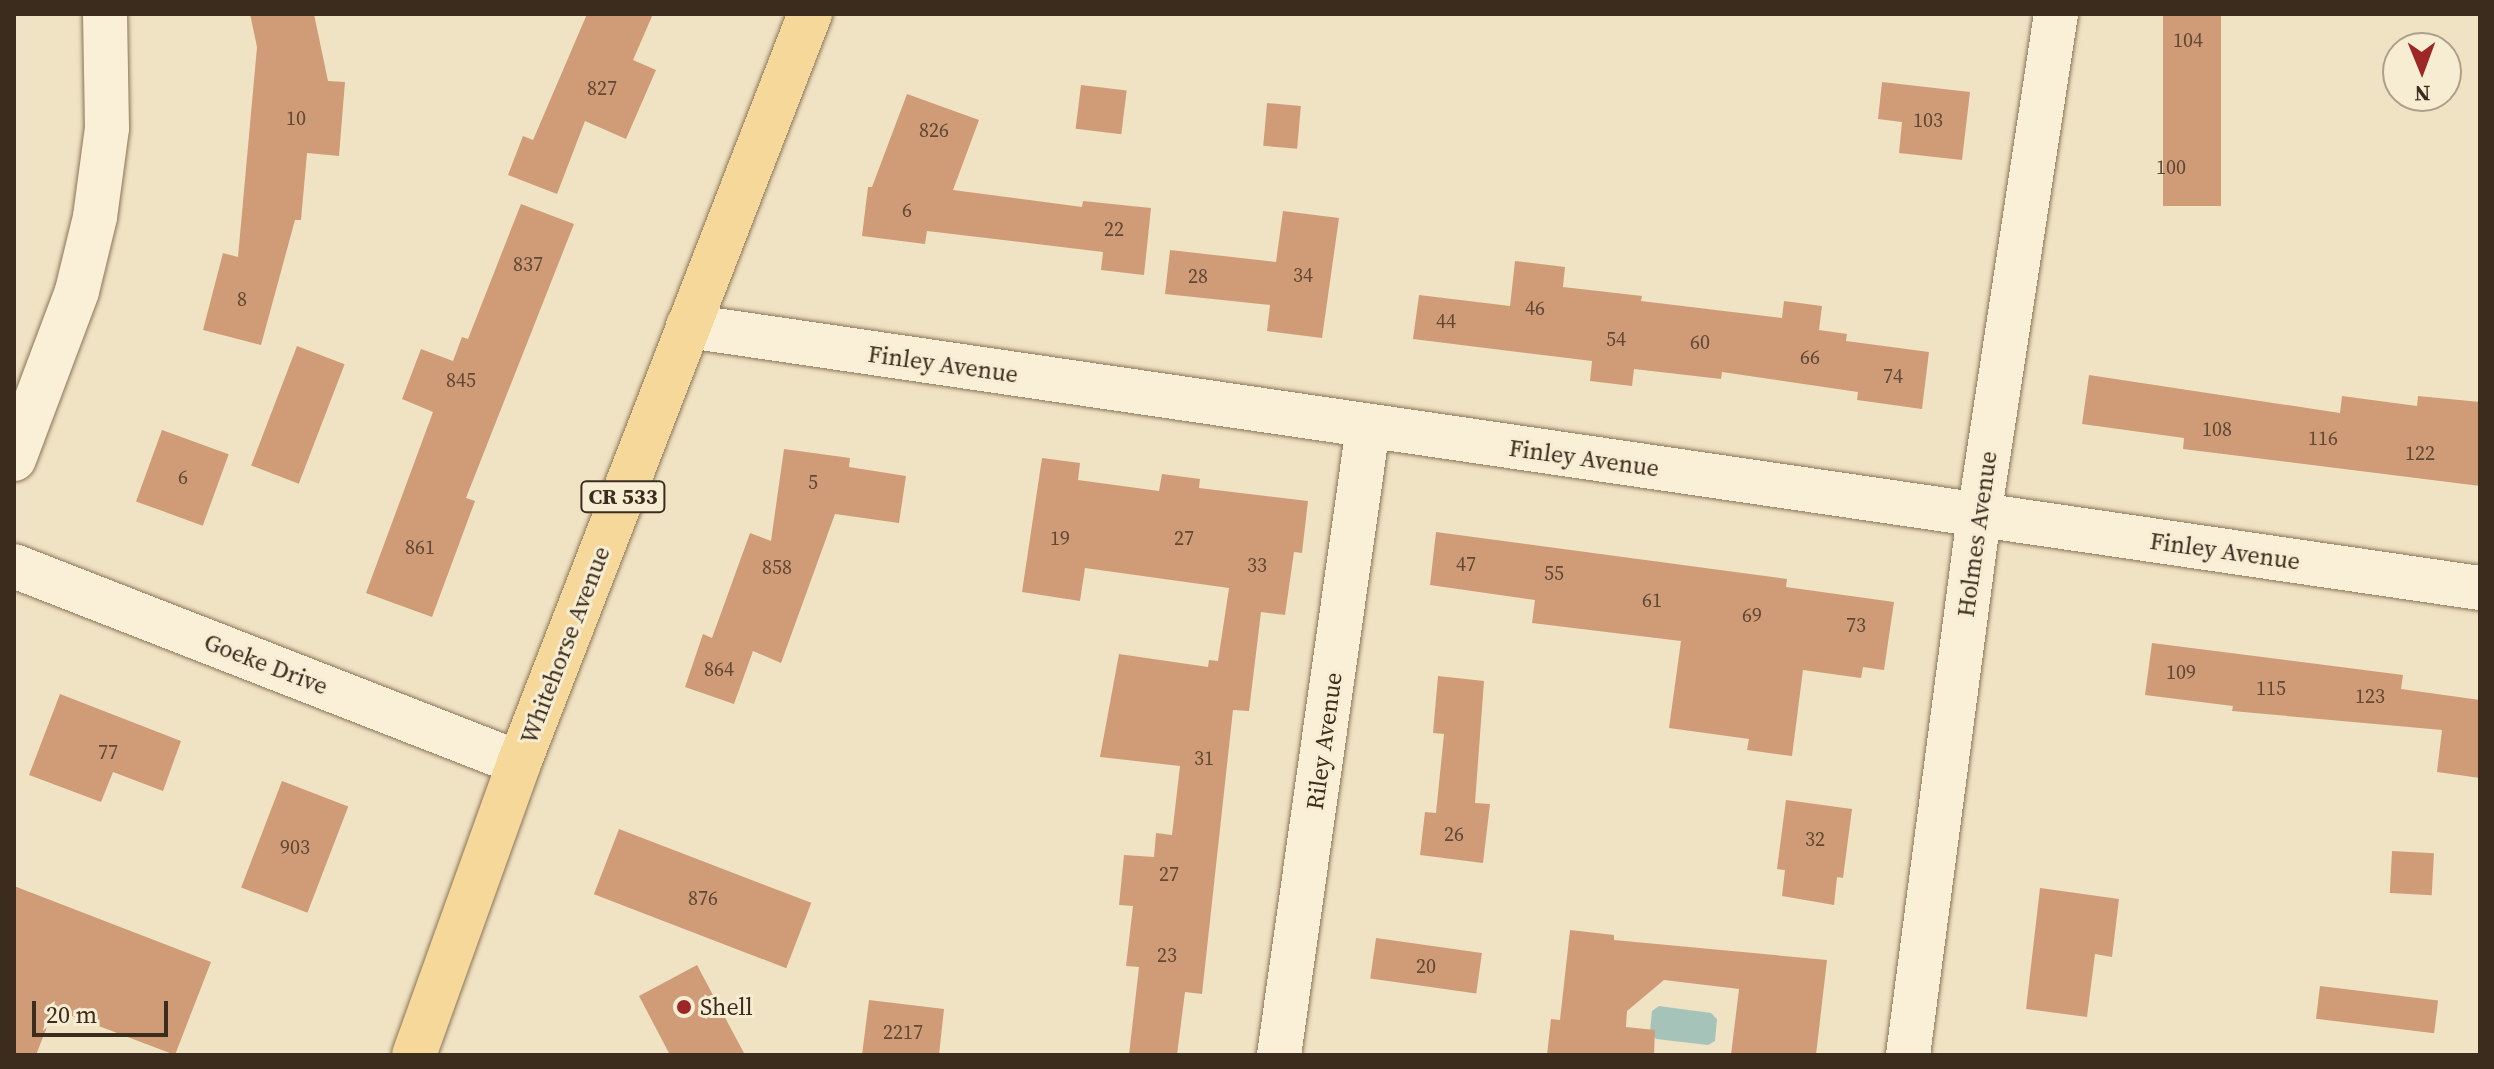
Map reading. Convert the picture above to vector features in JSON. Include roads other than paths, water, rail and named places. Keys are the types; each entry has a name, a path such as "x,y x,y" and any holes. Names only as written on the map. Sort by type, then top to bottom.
{"main road":[{"name":"Whitehorse Avenue","path":"414,1055 519,763 810,14"}],"street":[{"path":"14,459 77,291 95,217 107,128 105,14"},
{"name":"Holmes Avenue","path":"1908,1055 1979,516 2056,14"},
{"name":"Finley Avenue","path":"688,326 2480,588"},
{"name":"Riley Avenue","path":"1279,1055 1368,427"},
{"name":"Goeke Drive","path":"14,566 519,763"}],"water":[{"path":"1659,1006 1711,1013 1717,1019 1715,1041 1708,1045 1656,1039 1650,1032 1652,1011"}],"place":[{"name":"Shell","path":"684,1007"}]}
